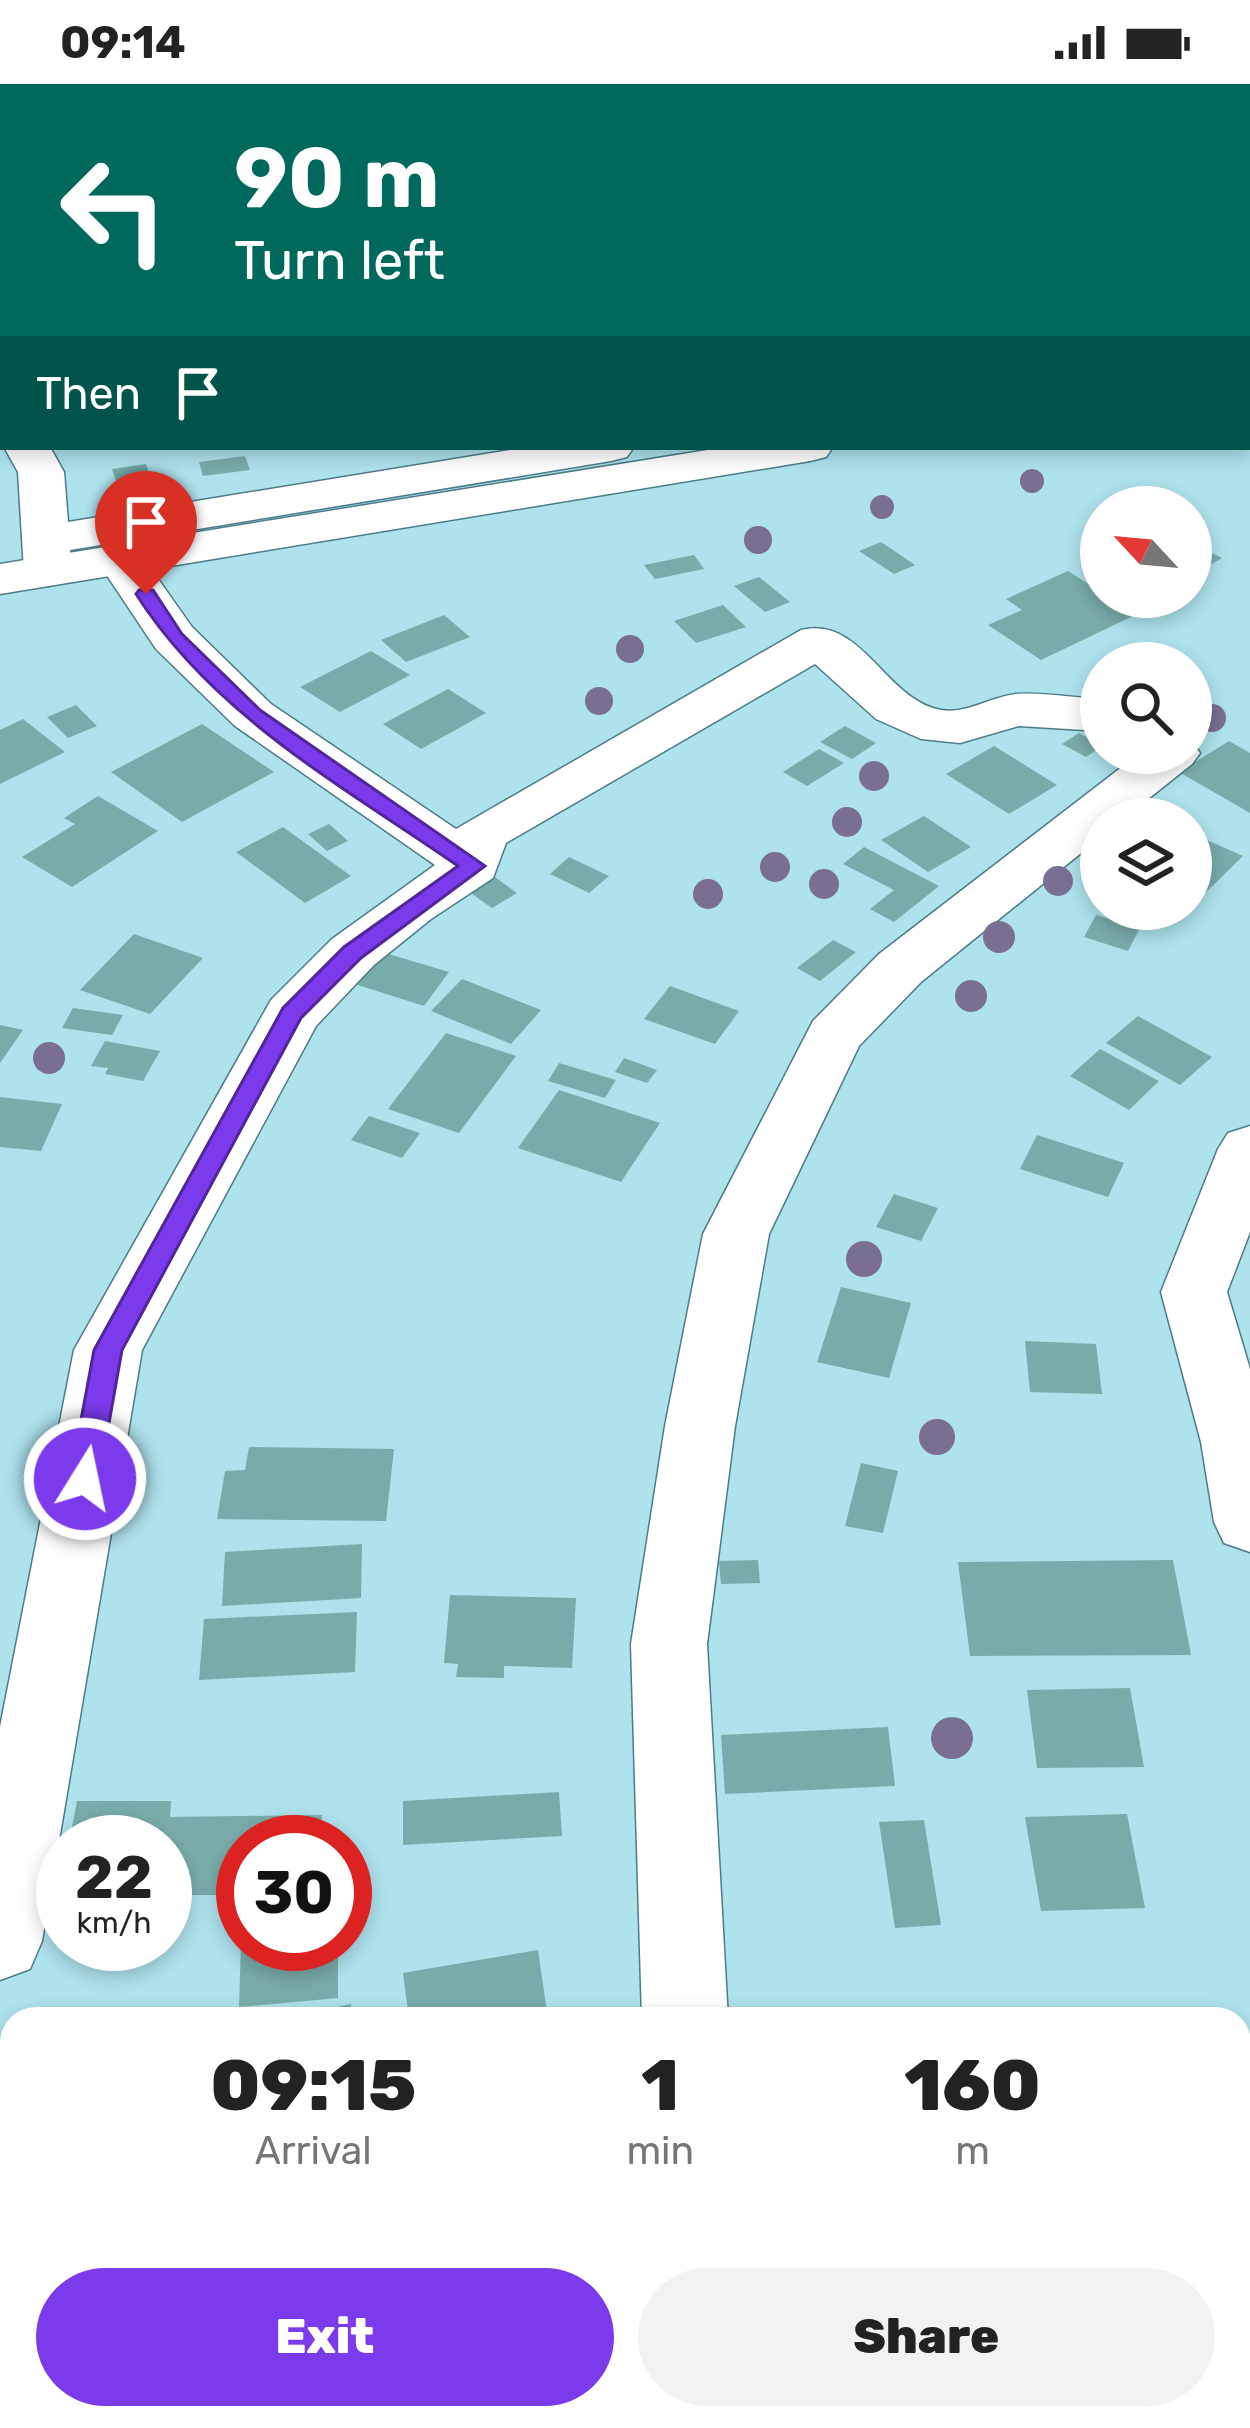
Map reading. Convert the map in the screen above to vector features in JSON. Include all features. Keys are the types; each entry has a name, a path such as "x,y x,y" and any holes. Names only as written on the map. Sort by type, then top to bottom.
{"street":[{"path":"30,450 41,472 46,556"},
{"path":"0,579 46,556 401,463 572,450"},
{"path":"46,556 120,559 792,450"},
{"path":"120,559 174,638 253,715 473,866"},
{"path":"0,1941 108,1350 292,1013 352,952 473,866 480,836 819,641 894,708 921,723 960,727 1016,710 1080,714"},
{"path":"684,2007 669,1644 700,1426 736,1234 834,1035 900,968 1146,774"},
{"path":"1250,1149 1194,1292 1236,1442 1250,1522"}],"building":[{"path":"245,456 250,470 203,476 199,462"},
{"path":"146,464 150,476 116,481 112,469"},
{"path":"881,542 915,565 894,574 859,551"},
{"path":"694,555 704,569 655,579 644,565"},
{"path":"1068,571 1080,579 1080,618 1129,618 1041,660 988,625 1022,610 1006,599"},
{"path":"759,577 790,602 765,612 734,586"},
{"path":"723,605 746,627 696,643 674,621"},
{"path":"444,615 470,637 406,662 381,640"},
{"path":"371,651 410,675 340,712 300,687"},
{"path":"448,689 486,713 421,749 383,724"},
{"path":"76,705 97,726 68,738 47,717"},
{"path":"23,719 65,752 0,784 0,730"},
{"path":"202,724 274,772 182,822 111,772"},
{"path":"845,726 876,743 852,759 820,742"},
{"path":"1079,733 1080,734 1080,754 1062,744"},
{"path":"1229,741 1250,753 1250,813 1182,774 1212,774 1212,752"},
{"path":"994,746 1057,785 1009,814 946,774"},
{"path":"819,749 844,763 807,786 783,772"},
{"path":"98,796 158,831 72,887 22,857 75,824 64,818"},
{"path":"924,816 971,847 928,872 881,840"},
{"path":"329,824 348,841 327,851 308,834"},
{"path":"283,827 351,876 305,903 236,852"},
{"path":"1212,842 1243,856 1212,886"},
{"path":"864,847 939,886 894,922 870,909 894,890 843,864"},
{"path":"569,857 609,876 589,893 550,874"},
{"path":"484,869 517,893 492,908 458,884"},
{"path":"1088,930 1139,930 1128,951 1084,937"},
{"path":"134,934 203,958 150,1014 80,990"},
{"path":"833,940 856,952 820,981 797,968"},
{"path":"365,947 449,972 424,1006 339,979"},
{"path":"462,979 541,1010 511,1044 431,1011"},
{"path":"670,986 739,1011 715,1044 644,1019"},
{"path":"73,1008 123,1015 112,1035 62,1028"},
{"path":"1138,1016 1212,1057 1180,1085 1106,1043"},
{"path":"0,1025 23,1030 0,1063"},
{"path":"446,1033 516,1056 459,1133 388,1109"},
{"path":"105,1041 160,1051 143,1081 105,1074 108,1068 91,1066"},
{"path":"1100,1049 1159,1081 1129,1110 1070,1076"},
{"path":"624,1058 657,1070 647,1083 615,1072"},
{"path":"559,1063 616,1080 605,1098 548,1081"},
{"path":"559,1090 660,1123 621,1182 518,1148"},
{"path":"0,1097 62,1104 41,1151 0,1147"},
{"path":"369,1116 420,1133 402,1158 351,1140"},
{"path":"1037,1135 1124,1163 1108,1197 1020,1169"},
{"path":"894,1194 938,1208 921,1241 876,1227"},
{"path":"841,1287 911,1303 889,1378 817,1362"},
{"path":"1025,1341 1096,1344 1102,1394 1030,1392"},
{"path":"249,1447 394,1449 386,1521 217,1519 225,1471 245,1470"},
{"path":"861,1463 898,1471 883,1533 845,1526"},
{"path":"362,1544 361,1598 222,1606 225,1552"},
{"path":"758,1560 760,1583 721,1584 719,1561"},
{"path":"1173,1560 1191,1655 970,1656 958,1562"},
{"path":"450,1595 576,1598 572,1668 504,1666 504,1678 456,1677 458,1664 444,1663"},
{"path":"357,1612 355,1672 199,1680 204,1619"},
{"path":"1130,1688 1144,1767 1037,1768 1027,1690"},
{"path":"888,1727 895,1786 725,1794 721,1735"},
{"path":"559,1792 562,1836 403,1845 403,1801"},
{"path":"77,1801 171,1801 170,1815 74,1815"},
{"path":"1127,1814 1145,1908 1041,1911 1025,1817"},
{"path":"216,1816 216,1895 192,1895 192,1817"},
{"path":"924,1820 941,1925 895,1928 879,1822"},
{"path":"538,1950 546,2007 407,2007 403,1973"},
{"path":"240,1971 338,1971 338,1998 239,2007"}],"route":[{"path":"85,1479 108,1350 292,1013 352,952 473,866 253,715 174,638 146,594"}]}
